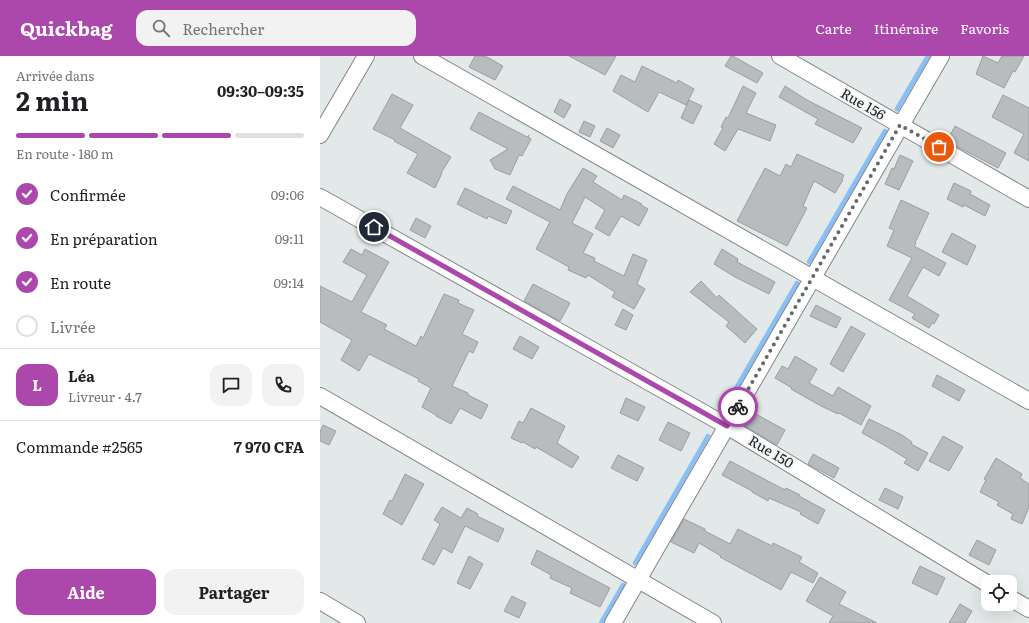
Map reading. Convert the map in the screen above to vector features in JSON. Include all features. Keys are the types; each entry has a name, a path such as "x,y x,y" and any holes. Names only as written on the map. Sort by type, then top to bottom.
{"street":[{"path":"320,135 366,56"},
{"path":"422,56 1029,401"},
{"name":"Rue 156","path":"780,56 1029,199"},
{"path":"613,623 941,56"},
{"name":"Rue 150","path":"320,197 727,426 981,580"},
{"path":"320,396 713,623"},
{"path":"320,601 357,623"},
{"path":"1017,602 1029,609"}],"building":[{"path":"475,56 485,56 503,66 495,80 469,67"},
{"path":"569,56 616,56 605,75"},
{"path":"731,56 763,73 757,83 725,66"},
{"path":"983,56 998,63 1002,56 1024,56 1015,72 1013,71 1004,88 976,74"},
{"path":"642,66 677,83 678,80 694,89 686,105 659,92 648,112 613,91 621,75 635,82"},
{"path":"743,86 756,93 746,113 776,125 770,141 738,129 725,151 714,144 723,128 721,127 726,117 728,118"},
{"path":"785,86 807,100 862,128 853,143 815,124 818,119 779,97"},
{"path":"392,94 413,105 400,128 451,157 441,173 435,188 407,173 418,154 373,129"},
{"path":"1003,95 1029,108 1029,161 1014,153 1024,134 992,117"},
{"path":"560,99 571,105 564,118 554,112"},
{"path":"689,100 702,106 693,124 681,118"},
{"path":"479,112 527,137 529,135 528,137 531,139 522,156 519,155 510,175 495,169 490,160 508,149 470,129"},
{"path":"584,121 595,126 590,137 579,132"},
{"path":"955,126 1006,153 998,168 947,141"},
{"path":"607,128 620,135 613,148 600,141"},
{"path":"797,154 844,175 843,180 835,193 814,181 803,206 807,208 787,246 737,221 765,168 780,176 786,164 791,167"},
{"path":"900,155 913,161 899,190 885,184"},
{"path":"583,168 597,176 593,182 622,200 624,195 642,204 641,205 648,209 639,226 621,216 609,236 595,228 605,210 585,197 572,223 593,234 583,253 595,258 594,261 624,276 633,254 647,260 637,284 645,289 634,309 612,297 615,292 588,275 586,278 568,270 569,267 536,249 550,222 506,199 513,186 560,210 567,194"},
{"path":"954,183 971,191 970,194 990,205 985,216 964,205 963,207 947,199"},
{"path":"465,188 512,211 506,224 488,216 487,219 457,204"},
{"path":"901,200 929,213 914,246 946,263 939,276 923,267 907,296 939,315 934,324 932,323 929,328 912,318 915,314 889,300 912,258 887,246 894,230 889,228"},
{"path":"416,218 431,226 425,238 410,230"},
{"path":"952,233 976,246 967,265 942,252"},
{"path":"351,249 362,255 365,249 389,262 361,312 387,325 384,329 416,346 421,336 423,338 444,294 459,300 458,303 474,310 462,334 478,342 473,353 469,351 452,386 468,393 468,395 488,405 481,419 460,408 451,424 436,416 422,407 431,388 418,381 419,379 369,354 359,371 341,360 352,340 320,322 320,286 352,302 367,275 343,262"},
{"path":"722,249 738,259 737,262 775,282 769,294 735,277 714,264"},
{"path":"701,281 717,298 719,295 757,329 745,343 726,326 729,322 690,292"},
{"path":"533,284 570,303 560,321 524,301"},
{"path":"816,305 841,318 836,328 810,316"},
{"path":"623,309 633,315 626,330 615,325"},
{"path":"851,326 865,334 843,372 830,364"},
{"path":"520,336 539,347 532,359 513,349"},
{"path":"795,356 817,369 809,383 833,396 838,387 871,406 861,425 839,413 838,414 821,406 775,378 782,366 788,369"},
{"path":"937,375 965,390 959,401 932,386"},
{"path":"626,398 645,407 638,421 620,413"},
{"path":"531,408 565,426 557,443 579,457 572,468 536,447 535,449 523,442 522,443 511,438 519,421 523,423"},
{"path":"752,412 785,430 777,445 745,426"},
{"path":"869,419 902,435 912,442 911,444 928,453 918,471 904,463 907,459 862,433"},
{"path":"668,422 690,433 681,451 659,440"},
{"path":"323,425 336,431 329,445 320,441 320,432"},
{"path":"943,436 963,447 949,471 929,461"},
{"path":"813,454 839,468 834,478 808,464"},
{"path":"618,455 644,468 637,481 611,468"},
{"path":"996,458 1022,474 1020,478 1029,484 1029,507 1022,524 1011,519 1013,514 997,505 999,502 980,492 986,480 984,479"},
{"path":"730,461 785,490 786,488 800,495 799,496 825,510 818,524 800,514 801,512 769,498 768,501 722,475"},
{"path":"405,474 424,484 402,525 383,514 390,500 392,501"},
{"path":"885,488 903,497 898,509 879,500"},
{"path":"442,507 461,518 467,508 478,514 477,516 504,529 498,542 465,526 452,553 443,548 434,565 422,559 440,524 434,520"},
{"path":"684,519 705,529 705,531 730,544 738,529 772,546 773,543 802,557 799,562 818,573 813,583 791,572 781,590 720,557 721,556 699,543 694,553 671,542"},
{"path":"977,540 996,550 989,565 969,555"},
{"path":"537,550 610,588 600,607 570,593 572,588 550,578 551,575 531,564"},
{"path":"469,556 483,564 470,589 457,583"},
{"path":"920,566 945,578 937,595 912,583"},
{"path":"820,577 846,592 839,604 877,623 829,623 833,616 806,601"},
{"path":"512,596 526,603 519,618 504,611"},
{"path":"960,604 972,611 965,623 949,623"}],"waterway":[{"path":"897,109 928,56"},
{"path":"809,262 885,131"},
{"path":"724,409 797,283"},
{"path":"635,563 708,436"},
{"path":"601,623 623,585"}],"way so far":[{"path":"738,407 900,125 939,147"}],"route":[{"path":"374,227 727,426 738,407"}]}
